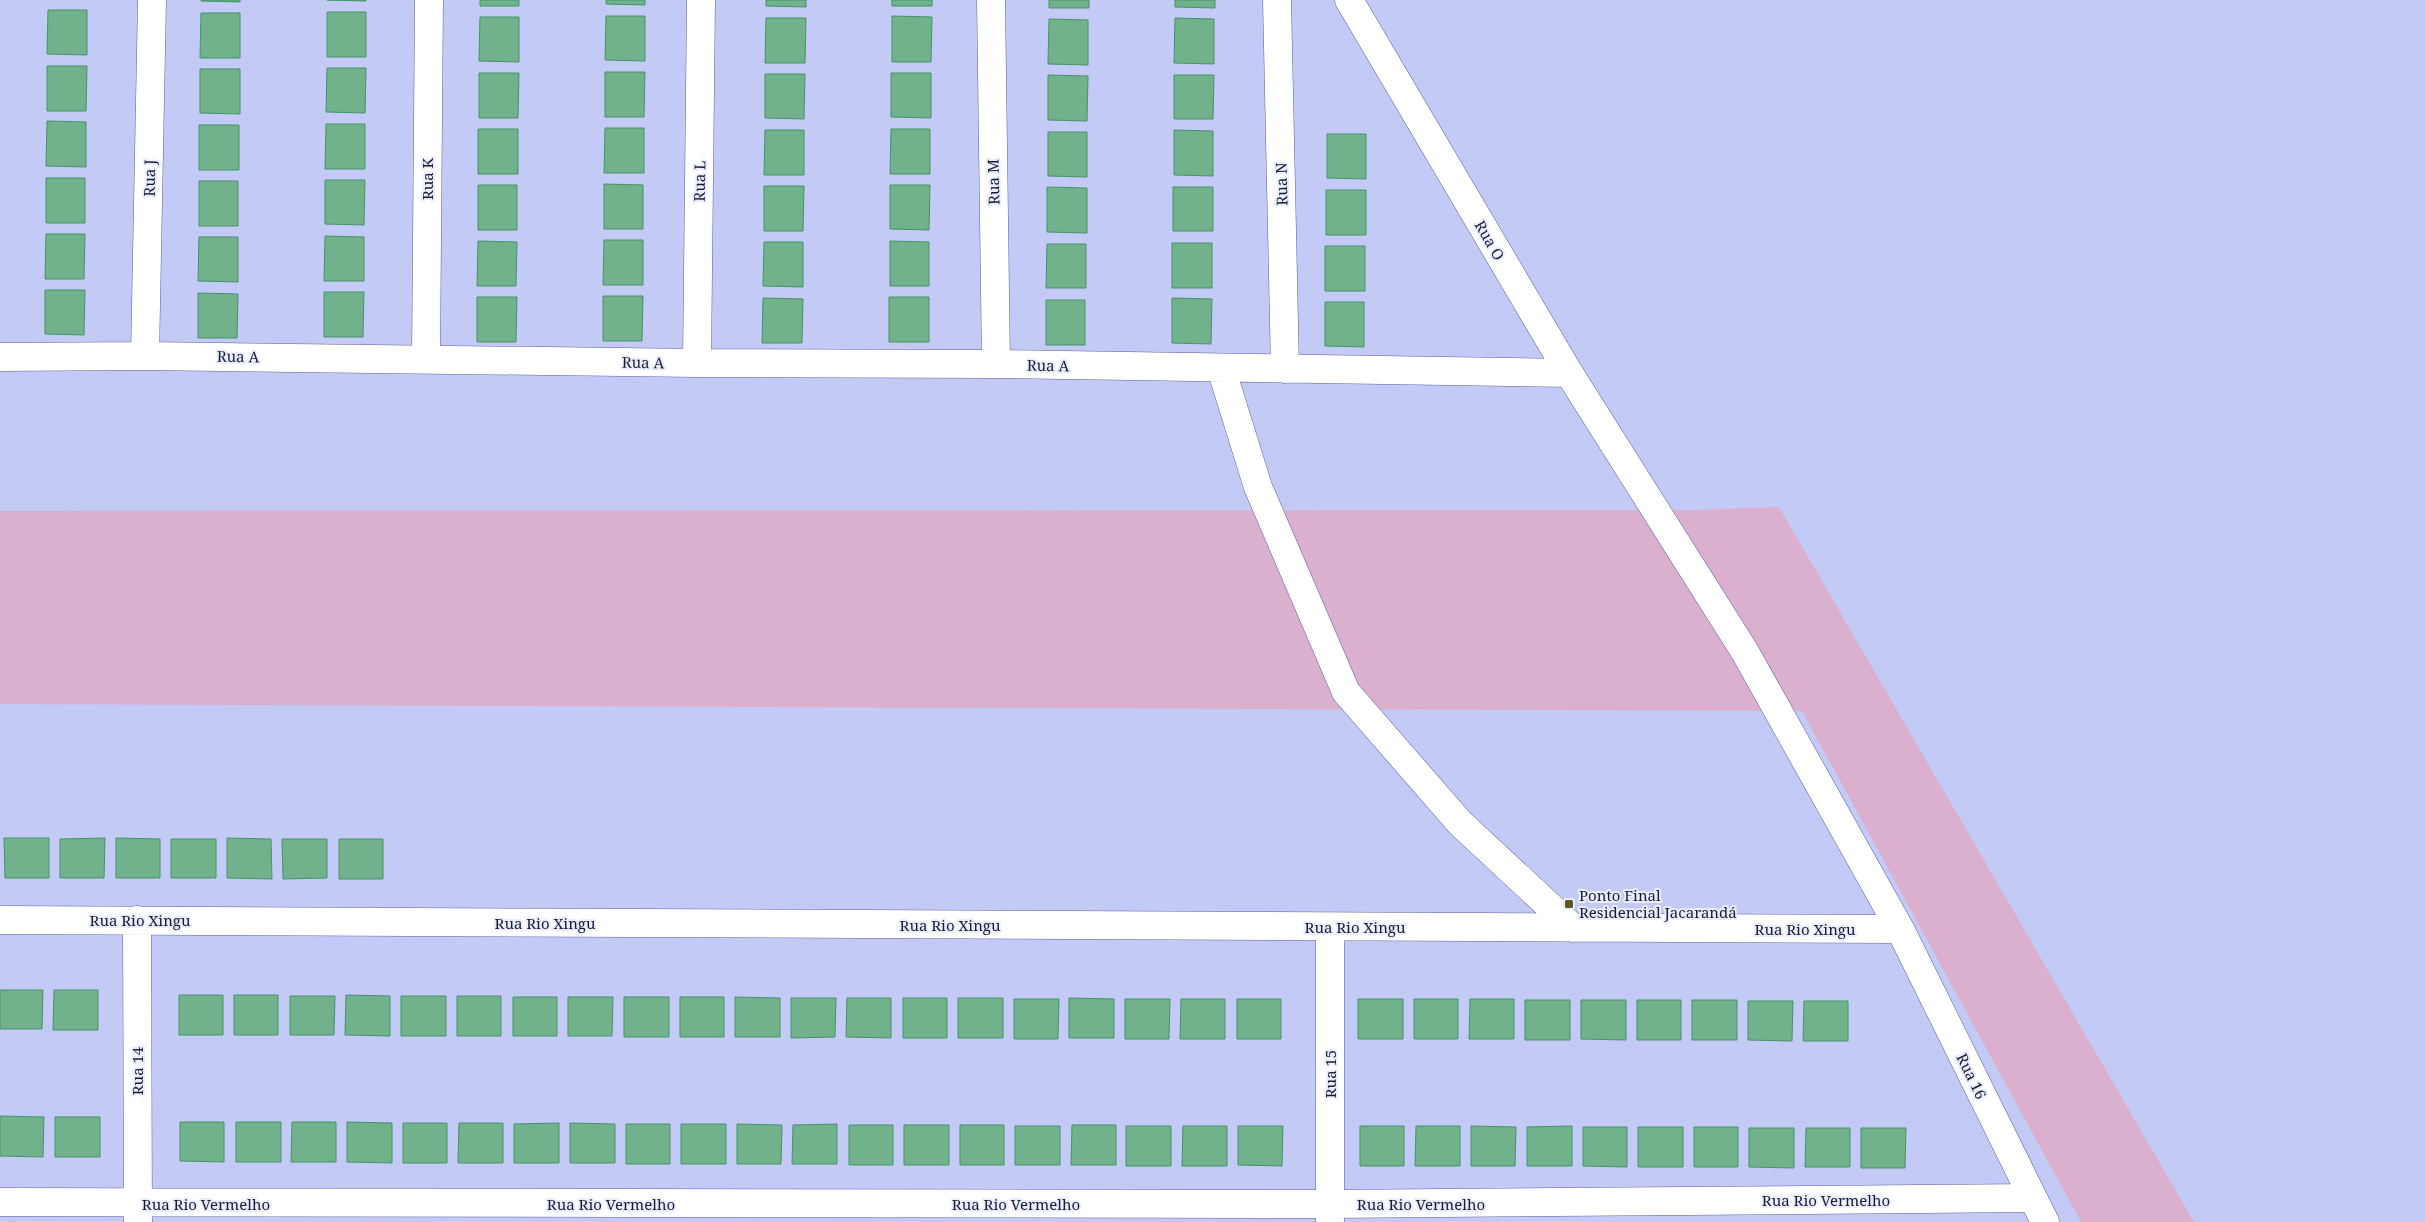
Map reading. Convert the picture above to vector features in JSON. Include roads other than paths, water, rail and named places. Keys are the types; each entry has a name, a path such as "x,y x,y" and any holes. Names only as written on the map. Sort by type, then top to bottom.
{"street":[{"name":"Rua J","path":"146,356 152,0"},
{"name":"Rua K","path":"426,358 429,0"},
{"name":"Rua L","path":"697,363 701,0"},
{"name":"Rua M","path":"991,0 996,364"},
{"name":"Rua N","path":"1277,0 1285,369"},
{"name":"Rua O","path":"1349,0 1568,373 1634,478"},
{"name":"Rua A","path":"0,357 426,358 1568,373"},
{"path":"1221,368 1258,487 1346,692 1460,822 1572,928"},
{"name":"Rua 16","path":"1634,478 1745,652 1900,929 2045,1222"},
{"name":"Rua Rio Xingu","path":"0,920 1900,929"},
{"name":"Rua 14","path":"138,920 138,1213"},
{"name":"Rua 15","path":"1330,927 1330,1213"},
{"name":"Rua Rio Vermelho","path":"0,1202 138,1213 1330,1213 2032,1198"}],"place":[{"name":"Ponto Final Residencial Jacarandá","path":"1569,904"}]}
